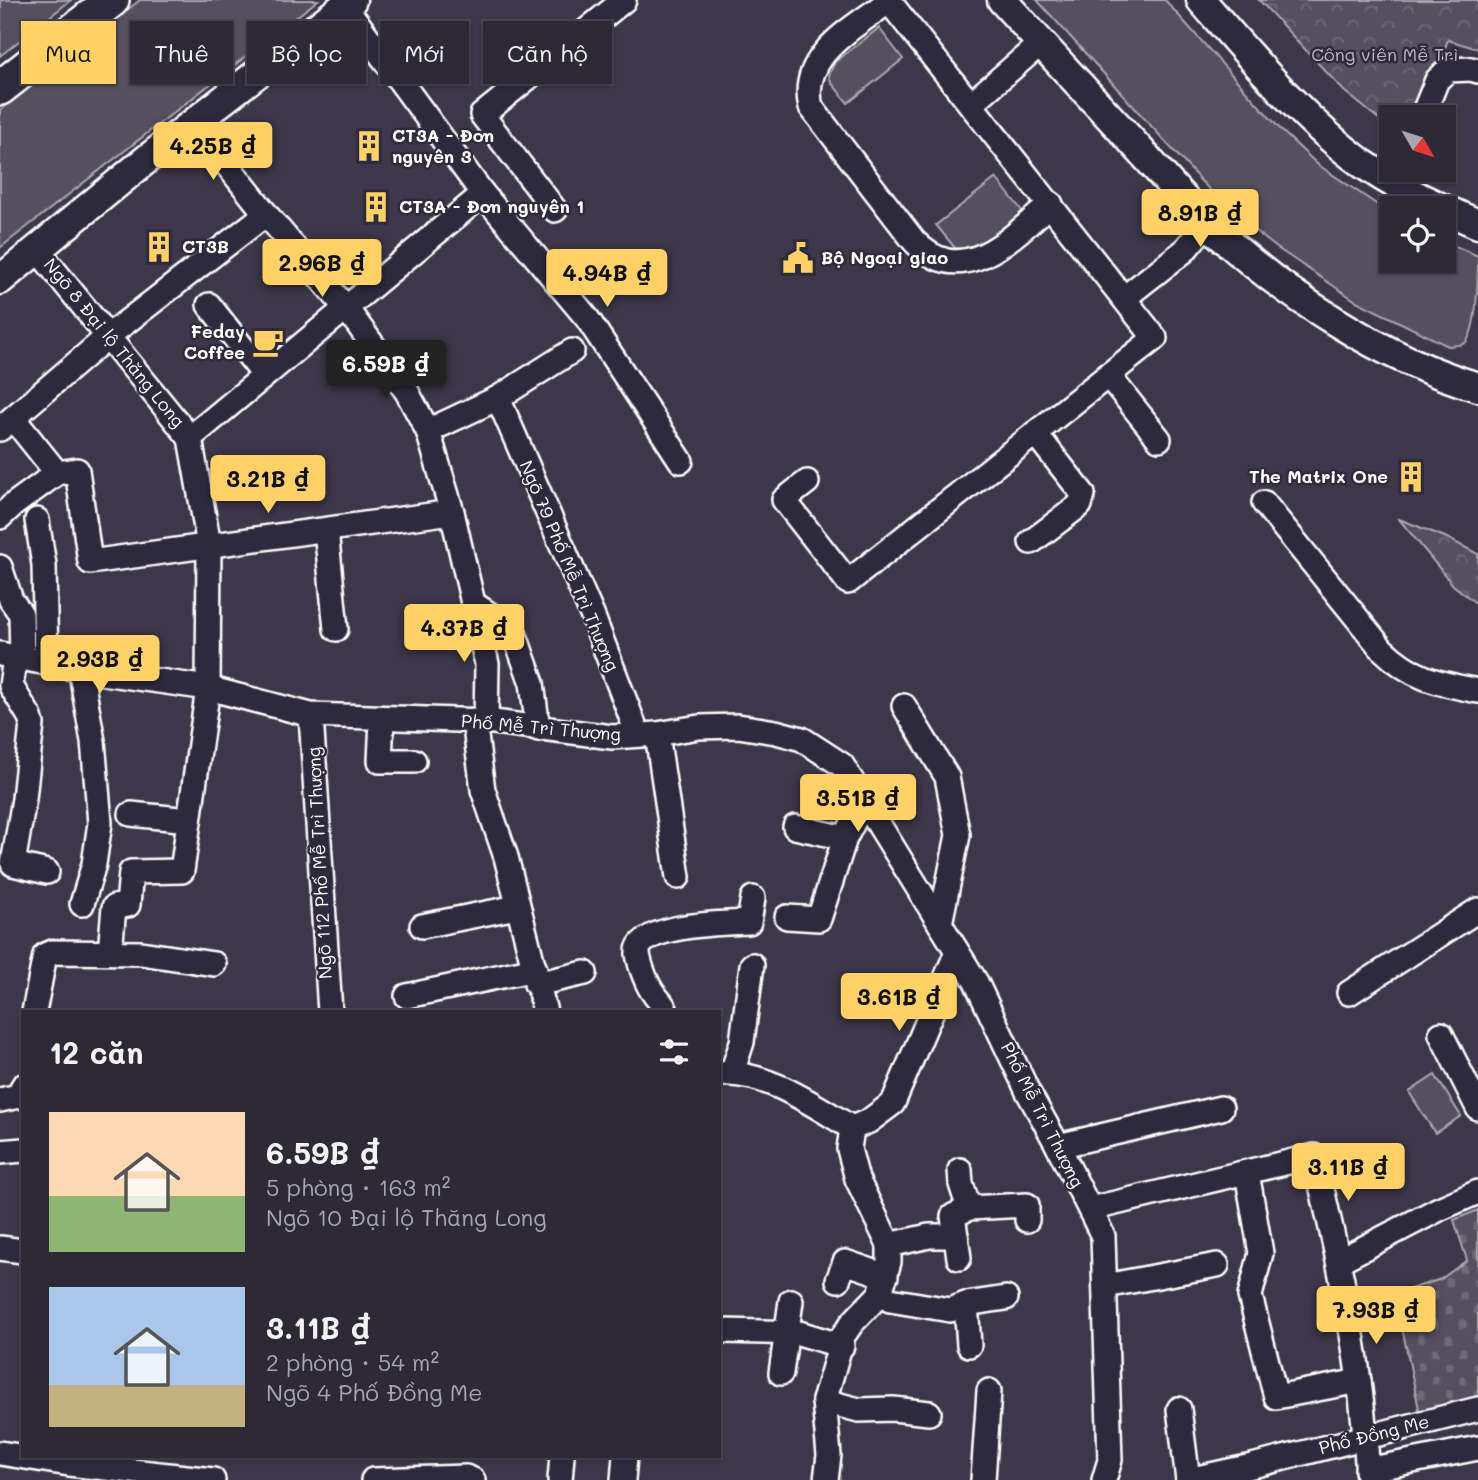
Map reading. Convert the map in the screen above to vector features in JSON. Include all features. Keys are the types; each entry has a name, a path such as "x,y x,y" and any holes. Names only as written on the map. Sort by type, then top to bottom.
{"highway":[{"path":"0,88 112,0"}],"main road":[{"path":"1002,0 1208,223 1273,278 1320,311 1387,350 1478,387"},
{"path":"1201,0 1288,96 1362,163 1379,170"},
{"path":"0,280 194,123 349,3"},
{"path":"1406,182 1425,196"},
{"path":"1456,215 1478,225"}],"street":[{"path":"555,210 482,115 624,0"},
{"path":"807,482 784,500 848,582 1155,338 1051,204 972,103 888,1 821,54 813,69 809,97 811,107 926,254 940,261 958,263 979,258 995,250 1051,204"},
{"path":"349,3 483,194 587,318 681,461"},
{"path":"972,103 1041,43"},
{"path":"1427,105 1437,80 1448,70 1478,71"},
{"path":"194,123 266,214 346,308 407,391 428,431 452,512 487,664 480,721 483,790 506,857 544,1010"},
{"path":"190,438 483,194"},
{"path":"57,473 6,423 107,337 266,214"},
{"path":"1124,298 1184,251 1208,223"},
{"name":"Ngõ 8 Đại lộ Thăng Long","path":"37,249 190,438 209,544 208,688 182,872 131,872 128,905 114,907 110,952"},
{"path":"209,305 264,375"},
{"path":"428,431 498,398 572,351"},
{"path":"1108,375 1159,439"},
{"name":"Ngõ 79 Phố Mễ Trì Thượng","path":"498,398 593,617 648,735 678,877"},
{"path":"1031,542 1080,505 1083,494 1035,433"},
{"path":"0,517 57,473 77,470 90,562 452,512"},
{"path":"1264,503 1382,649 1400,666 1418,677 1478,691"},
{"path":"37,520 44,576 46,663"},
{"path":"326,530 336,629"},
{"path":"0,567 11,600 21,614 12,657 11,685 5,715"},
{"path":"474,604 513,630 532,683 538,729"},
{"name":"Phố Mễ Trì Thượng","path":"12,657 208,688 311,715 480,721 612,737 648,735 699,727 738,726 802,739 842,765 976,982 1028,1093 1103,1236 1110,1460 1104,1480"},
{"path":"80,668 93,741 100,823 94,864 82,904"},
{"path":"11,685 32,724 24,799 13,864 47,872"},
{"path":"904,706 947,777 958,835 940,924"},
{"name":"Ngõ 112 Phố Mễ Trì Thượng","path":"311,715 330,1010"},
{"path":"382,719 380,761 414,761"},
{"path":"786,918 819,919 845,838 864,802"},
{"path":"131,814 189,820"},
{"path":"795,827 845,838"},
{"path":"665,1010 663,1003 653,993 639,958 638,947 643,940 689,925 749,922 753,898"},
{"path":"422,926 517,907"},
{"path":"1349,992 1478,910"},
{"path":"34,1010 45,955 52,952 141,953 214,964"},
{"path":"852,1128 869,1121 893,1103 957,952"},
{"path":"752,965 742,1042 726,1073 758,1079 801,1097 852,1128"},
{"path":"407,996 536,976 585,972"},
{"path":"1441,1034 1478,1108"},
{"path":"0,1100 19,1096 21,1091"},
{"path":"1058,1146 1221,1108"},
{"path":"826,1480 829,1455 824,1401 843,1336 883,1285 889,1245 857,1179 849,1149 852,1128"},
{"path":"0,1152 21,1150"},
{"path":"1090,1209 1314,1156 1339,1261 1359,1381 1368,1475"},
{"path":"960,1170 961,1184 970,1208"},
{"path":"1247,1173 1262,1253 1250,1296 1276,1397 1359,1381"},
{"path":"1339,1261 1439,1209 1478,1192"},
{"path":"889,1245 929,1236 958,1247 953,1216 970,1208 1027,1205 1027,1220"},
{"path":"0,1248 21,1251"},
{"path":"838,1280 845,1262 883,1285 890,1300 950,1310 966,1304 1006,1298"},
{"path":"1105,1286 1217,1265"},
{"path":"781,1374 791,1301"},
{"path":"966,1304 969,1345"},
{"path":"735,1324 817,1337 842,1346"},
{"path":"983,1480 989,1391"},
{"path":"824,1401 859,1410 893,1409 929,1413"},
{"path":"1178,1409 1188,1480"},
{"name":"Phố Đồng Me","path":"1188,1480 1253,1473 1366,1438 1478,1409"},
{"name":"Phố Đồng Me","path":"1368,1475 1478,1448"},
{"path":"79,1458 156,1465 213,1480"},
{"path":"560,1480 562,1458"},
{"path":"622,1480 625,1458"},
{"path":"384,1471 469,1471"}],"green space":[{"path":"1,0 71,0 44,21 21,21 21,39 0,56"},
{"path":"140,0 318,0 291,21 247,21 247,55 233,66 233,21 130,21 130,84 210,84 0,248 0,110 33,84 116,84 116,21 113,21"},
{"path":"1037,0 1165,0 1281,130 1317,164 1379,206 1379,273 1456,273 1456,246 1478,256 1475,315 1469,337 1465,343 1448,346 1356,301 1277,248 1236,216"},
{"name":"Công viên Mễ Trì","path":"1259,0 1478,0 1478,49 1448,40 1423,105 1379,105 1379,119 1344,91"},
{"path":"879,28 903,59 848,103 831,82 829,75 835,62"},
{"path":"996,178 1023,212 983,243 965,249 955,248 936,225"},
{"path":"1399,519 1445,537 1478,554 1478,605 1453,585"},
{"path":"1435,1075 1461,1116 1435,1133 1409,1092"},
{"path":"1478,1210 1478,1398 1420,1414 1395,1294 1441,1279 1467,1260 1454,1220"}],"place":[{"name":"CT3A - Đơn nguyên 3","path":"369,146"},
{"name":"CT3A - Đơn nguyên 1","path":"376,207"},
{"name":"CT3B","path":"159,247"},
{"name":"Bộ Ngoại giao","path":"798,258"},
{"name":"Feday Coffee","path":"268,342"},
{"name":"The Matrix One","path":"1411,477"}]}
